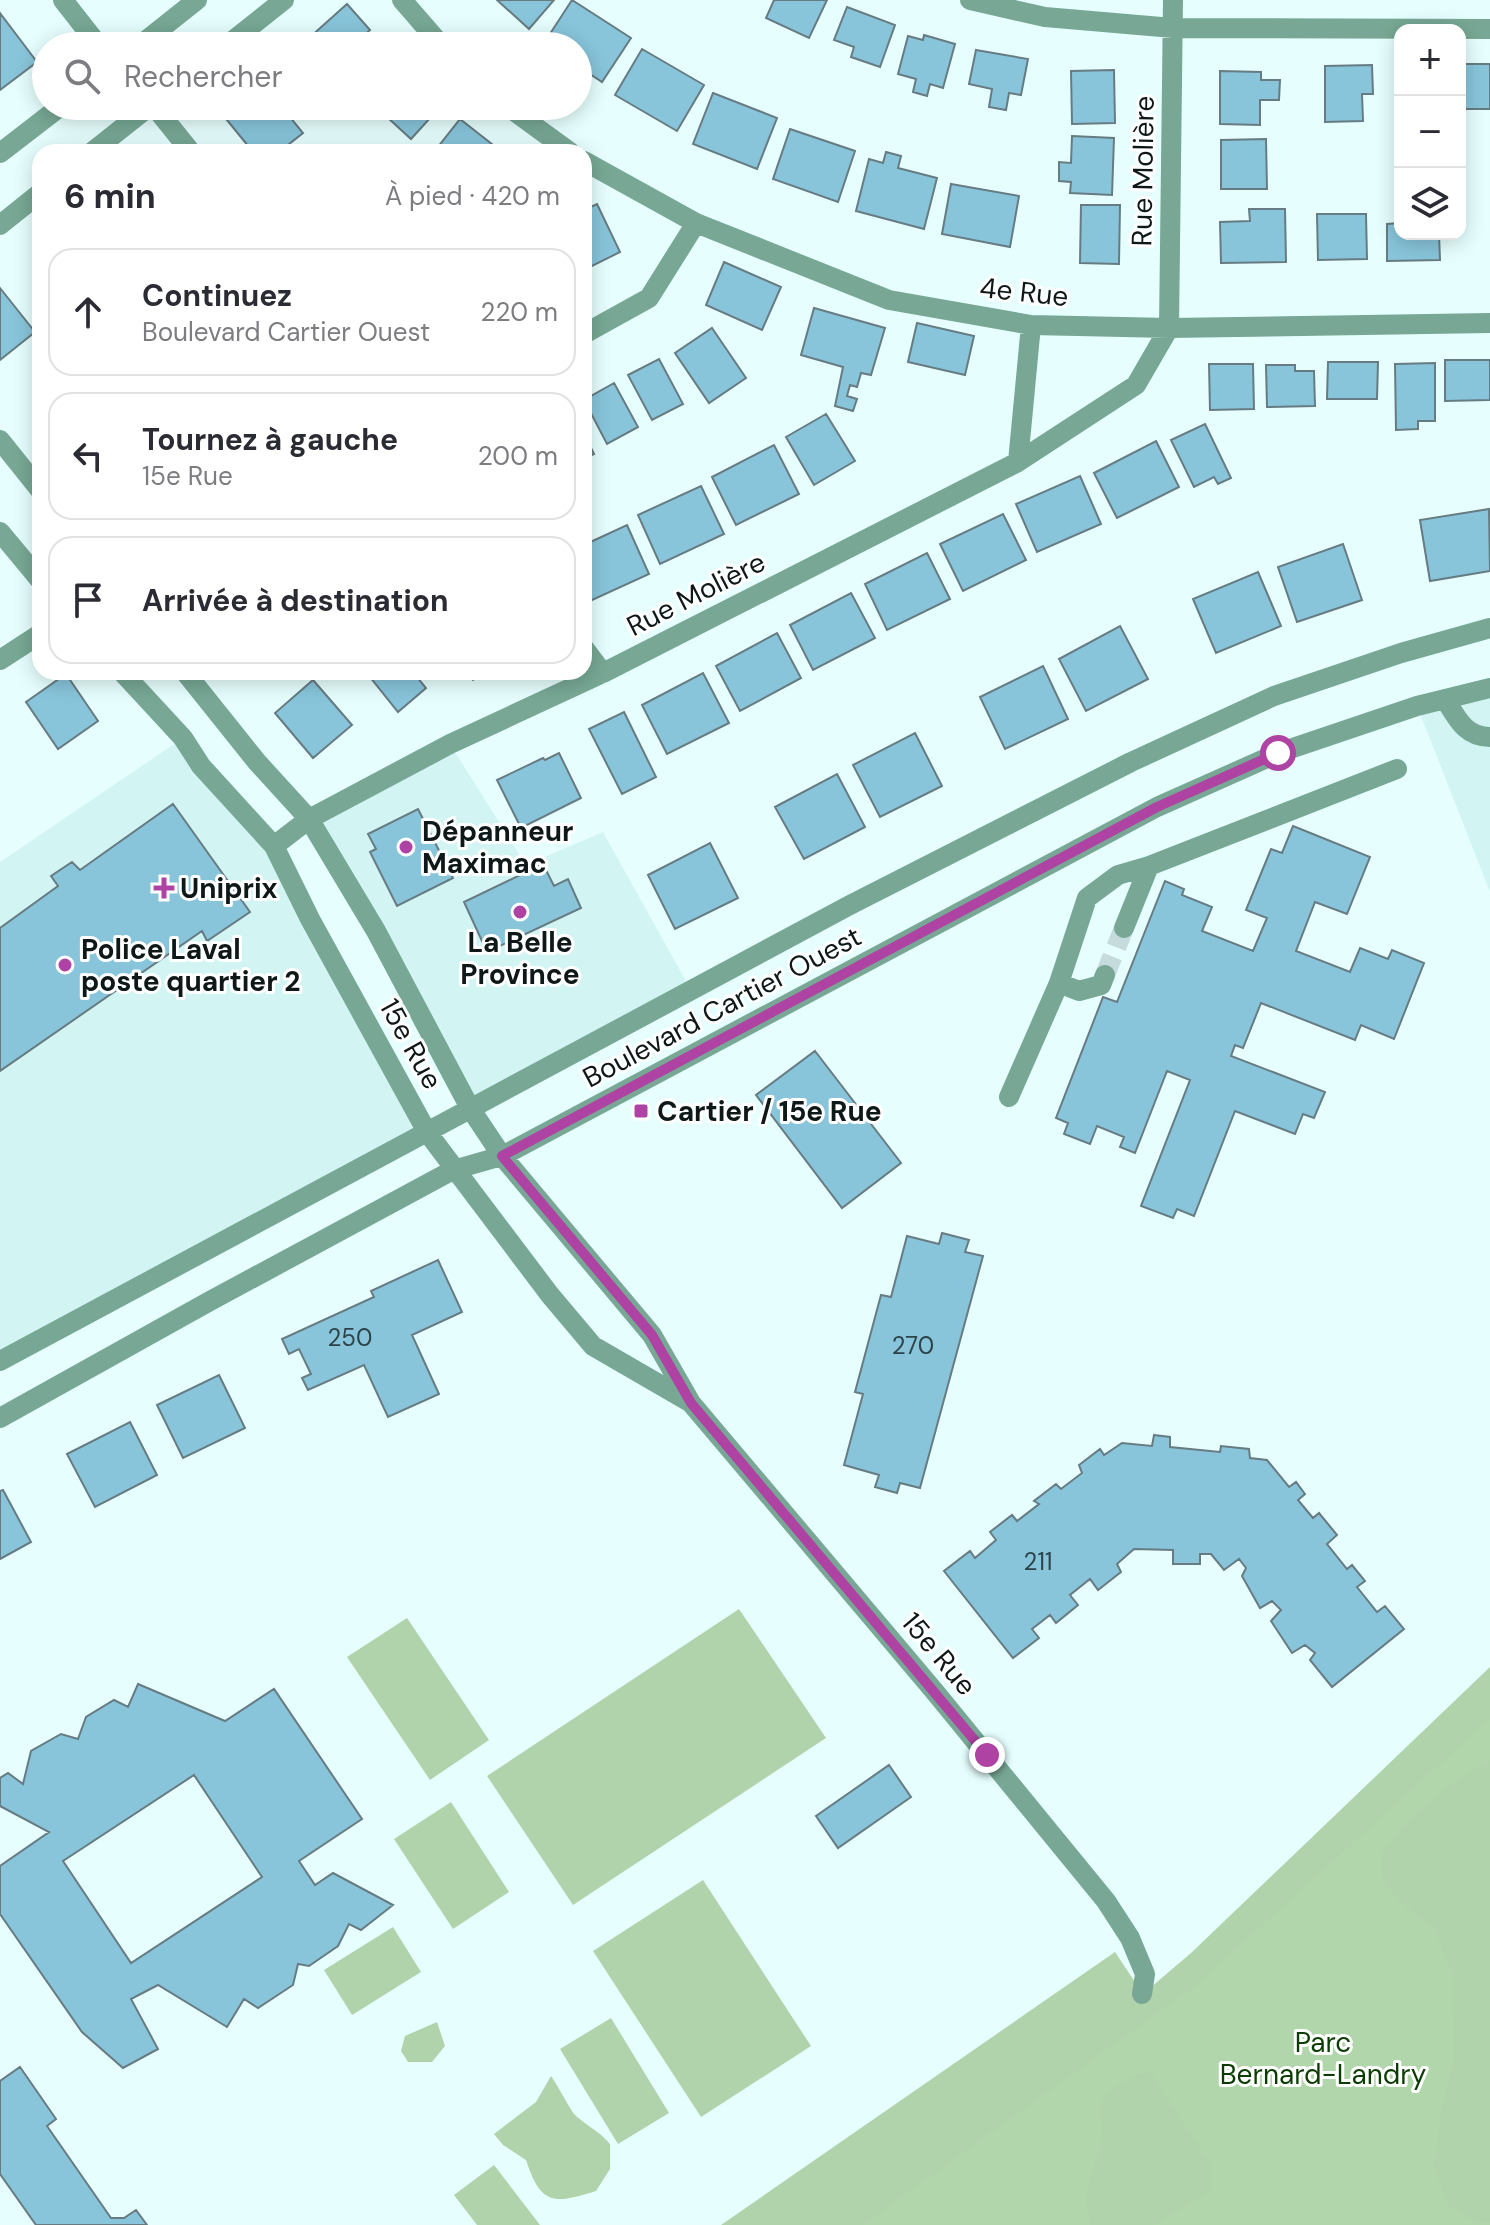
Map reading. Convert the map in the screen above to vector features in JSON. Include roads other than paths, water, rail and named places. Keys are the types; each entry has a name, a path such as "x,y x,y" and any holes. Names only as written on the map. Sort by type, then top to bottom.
{"street":[{"path":"63,0 88,32"},
{"path":"157,32 197,0"},
{"path":"244,32 284,0"},
{"path":"402,0 430,32"},
{"path":"970,0 1045,17 1173,28 1490,29"},
{"name":"Rue Molière","path":"592,678 1018,462 1136,385 1169,328 1173,0"},
{"path":"0,153 43,120"},
{"path":"102,144 134,120"},
{"path":"164,120 184,144"},
{"path":"526,120 559,144"},
{"name":"4e Rue","path":"592,165 696,223 889,300 1031,325 1169,328 1490,323"},
{"path":"0,225 32,199"},
{"path":"592,330 649,298 696,223"},
{"path":"1018,462 1031,325"},
{"path":"0,440 32,480"},
{"path":"0,532 32,570"},
{"name":"Boulevard Cartier Ouest","path":"0,1361 920,869 1131,762 1274,696 1401,653 1490,628"},
{"path":"0,660 32,639"},
{"path":"592,659 603,673"},
{"name":"15e Rue","path":"129,680 183,738 201,766 274,846 310,919 427,1132 453,1170 593,1346 691,1403"},
{"name":"15e Rue","path":"191,680 257,762 309,819 376,931 470,1108 502,1156 652,1335 691,1403 935,1692 1106,1901 1130,1938 1145,1974 1142,1994"},
{"name":"Rue Molière","path":"274,846 309,819 450,744 588,680"},
{"name":"Boulevard Cartier Ouest","path":"0,1418 453,1170 502,1156 1157,807 1278,753 1417,706 1490,688"},
{"path":"1445,699 1464,730 1490,737"},
{"path":"1009,1097 1059,983 1087,898 1118,875 1149,866 1397,769"},
{"path":"1124,928 1149,866"},
{"path":"1059,983 1079,991 1101,985 1105,975"}],"tunnel":[{"path":"1105,975 1124,928"}],"place":[{"name":"Dépanneur Maximac","path":"406,847"},
{"name":"Uniprix","path":"164,888"},
{"name":"La Belle Province","path":"520,912"},
{"name":"Police Laval poste quartier 2","path":"65,965"},
{"name":"Cartier / 15e Rue","path":"641,1111"}],"park label":[{"name":"Parc Bernard-Landry","path":"1323,2058"}]}
